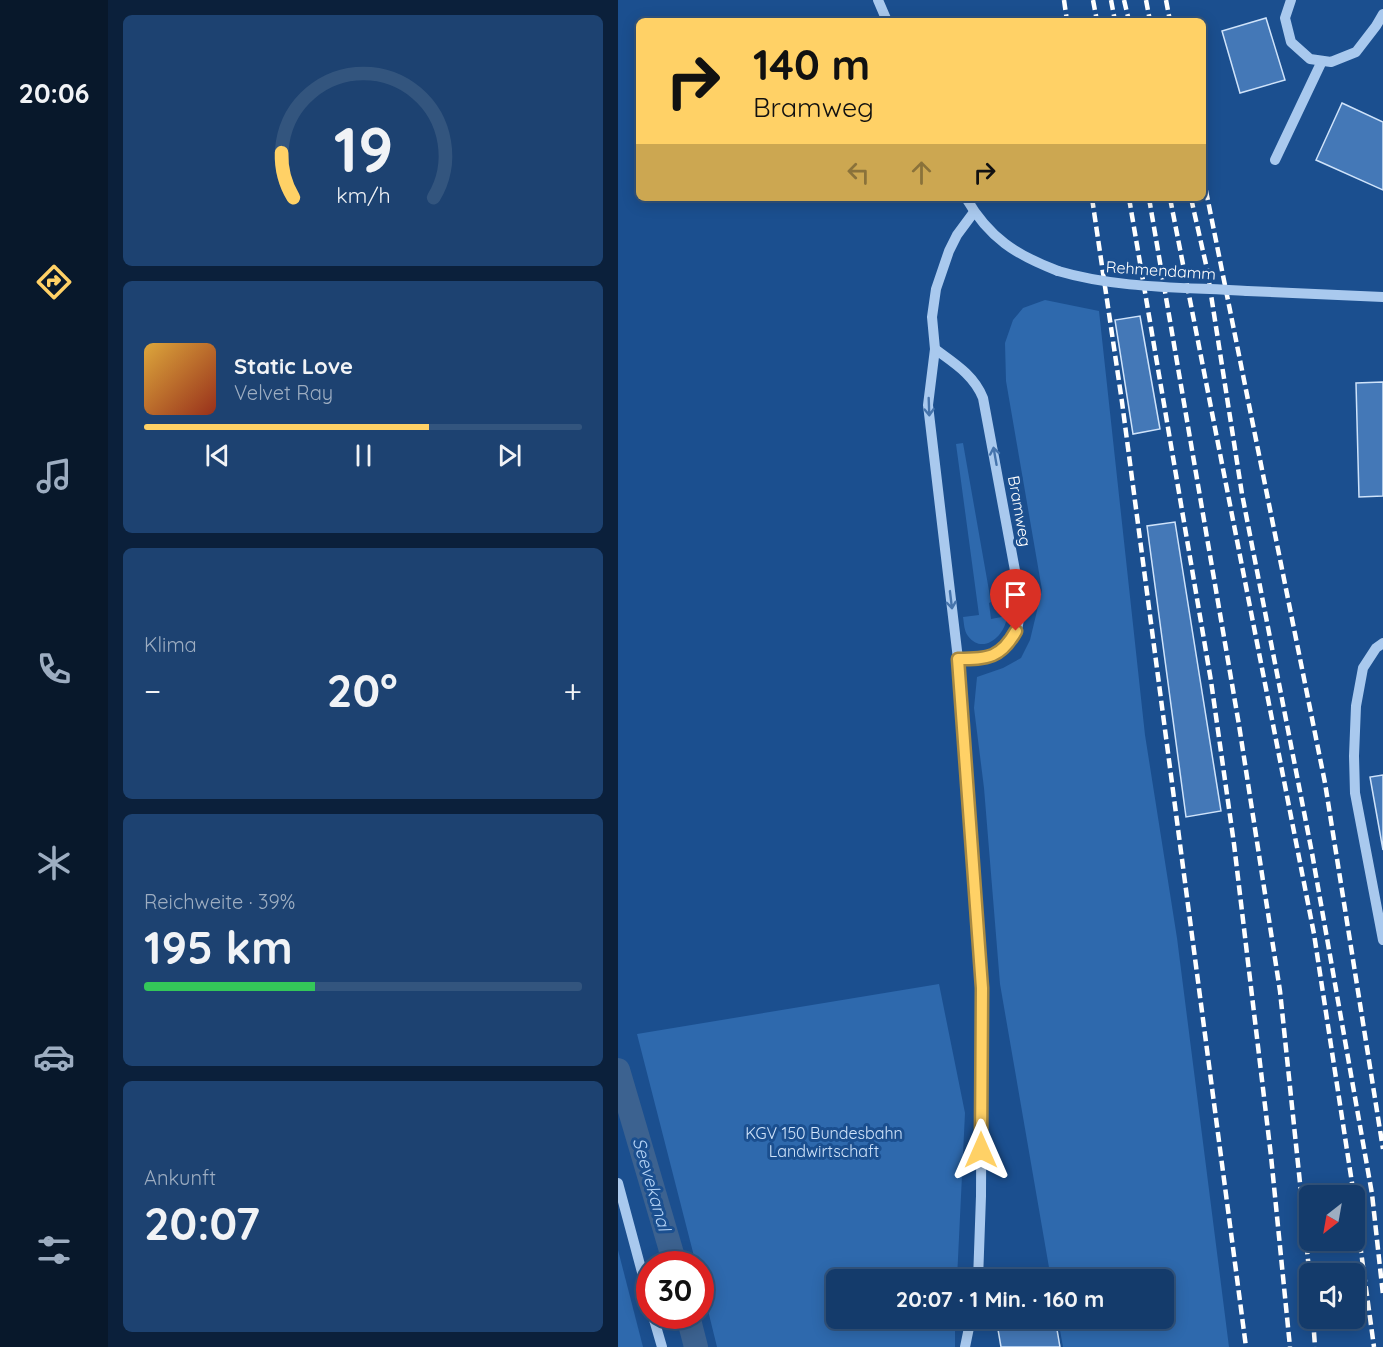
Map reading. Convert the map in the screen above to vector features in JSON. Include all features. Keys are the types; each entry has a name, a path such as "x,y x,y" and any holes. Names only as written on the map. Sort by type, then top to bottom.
{"street":[{"path":"878,0 886,18"},
{"path":"1291,0 1284,18 1291,42 1310,59 1322,61 1331,62 1356,52 1383,14"},
{"path":"1275,160 1322,61"},
{"name":"Rehmendamm","path":"968,201 990,232 1007,246 1033,262 1082,278 1113,283 1383,297"},
{"path":"974,212 957,235 941,273 932,317 935,349 928,405 958,659 982,988 978,1269"},
{"name":"Bramweg","path":"935,349 971,378 983,398 1020,608 1016,631 1003,650 994,656 980,659 958,659"},
{"path":"1383,643 1376,648 1363,668 1356,706 1354,756 1355,793 1383,940"},
{"path":"618,1183 636,1251"},
{"path":"657,1329 662,1347"},
{"path":"965,1347 969,1329"}],"green space":[{"path":"1045,300 1099,311 1145,735 1177,938 1229,1347 1063,1347 1060,1329 1174,1329 1174,1269 1049,1269 1000,984 984,788 974,708 977,677 1003,668 1021,658 1030,640 1042,590 1006,381 1005,343 1013,320 1023,308"},
{"path":"963,443 991,602 989,603 991,619 1007,616 1003,630 998,636 993,641 980,644 968,636 963,617 979,615 956,444"},
{"name":"KGV 150 Bundesbahn Landwirtschaft","path":"939,984 965,1113 957,1269 826,1269 826,1329 955,1329 955,1347 717,1347 713,1329 714,1251 693,1251 637,1034"},
{"path":"618,1250 636,1320 636,1329 638,1329 643,1347 618,1347"}],"building":[{"path":"1266,18 1285,80 1240,93 1222,31"},
{"path":"1342,103 1383,122 1383,190 1316,160"},
{"path":"1140,316 1160,429 1133,434 1115,320"},
{"path":"1383,382 1383,496 1359,497 1356,383"},
{"path":"1175,522 1221,811 1186,817 1147,526"},
{"path":"1383,775 1383,850 1370,777"},
{"path":"998,1329 1057,1329 1060,1347 1001,1347"}],"waterway":[{"name":"Seevekanal","path":"618,1070 671,1251"},
{"name":"Seevekanal","path":"691,1329 696,1347"}],"railway":[{"path":"1064,0 1067,18"},
{"path":"1093,0 1096,18"},
{"path":"1111,0 1114,18"},
{"path":"1124,0 1128,18"},
{"path":"1146,0 1149,18"},
{"path":"1166,0 1169,18"},
{"path":"1206,191 1325,783 1383,1149"},
{"path":"1092,201 1122,402 1246,1347"},
{"path":"1130,201 1211,681 1234,844 1271,1156 1290,1347"},
{"path":"1150,201 1239,725 1280,991 1308,1263"},
{"path":"1171,201 1314,934 1352,1185"},
{"path":"1192,201 1207,269 1242,494 1312,853 1372,1194 1383,1295"},
{"path":"1361,1251 1374,1347"},
{"path":"1314,1329 1315,1347"}],"route":[{"path":"981,1150 982,988 958,659 980,659 994,656 1011,641 1016,631"}]}
